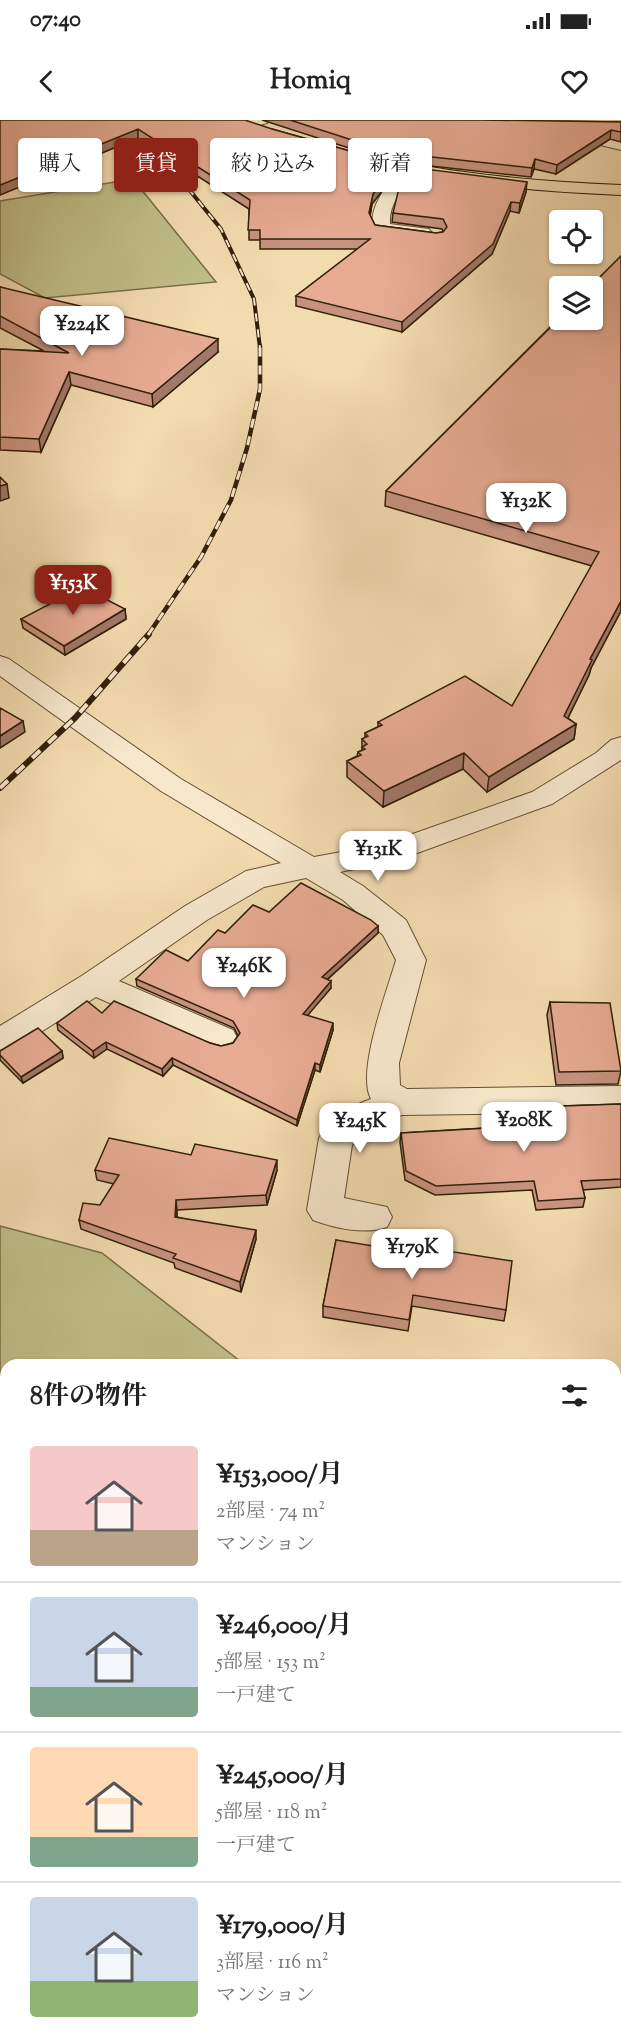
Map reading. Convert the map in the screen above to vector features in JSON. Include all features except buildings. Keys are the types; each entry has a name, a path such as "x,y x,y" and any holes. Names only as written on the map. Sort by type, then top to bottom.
{"main road":[{"path":"338,152 348,154"},
{"path":"432,171 560,188 621,190"}],"street":[{"path":"598,123 545,124 621,145"},
{"path":"391,192 380,210 381,228 436,235"},
{"path":"0,664 171,785 353,893 395,928 411,960 383,1063 383,1091 402,1102"},
{"path":"0,1042 94,984 196,913 256,878 388,853 542,798 606,759 621,746"},
{"path":"94,984 222,1039"},
{"path":"374,1218 325,1210 336,1138 374,1111 402,1102 621,1099"}],"shaded area":[{"path":"114,182 114,192 143,192 216,282 45,298 0,274 0,201 54,192 102,192 102,184"},
{"path":"0,1226 102,1253 237,1359 0,1359"}],"railway":[{"path":"100,120 183,182 221,229 254,299 260,348"},
{"path":"148,635 201,557 231,500 247,448 260,389 260,348"},
{"path":"0,788 75,718 149,634"}]}
